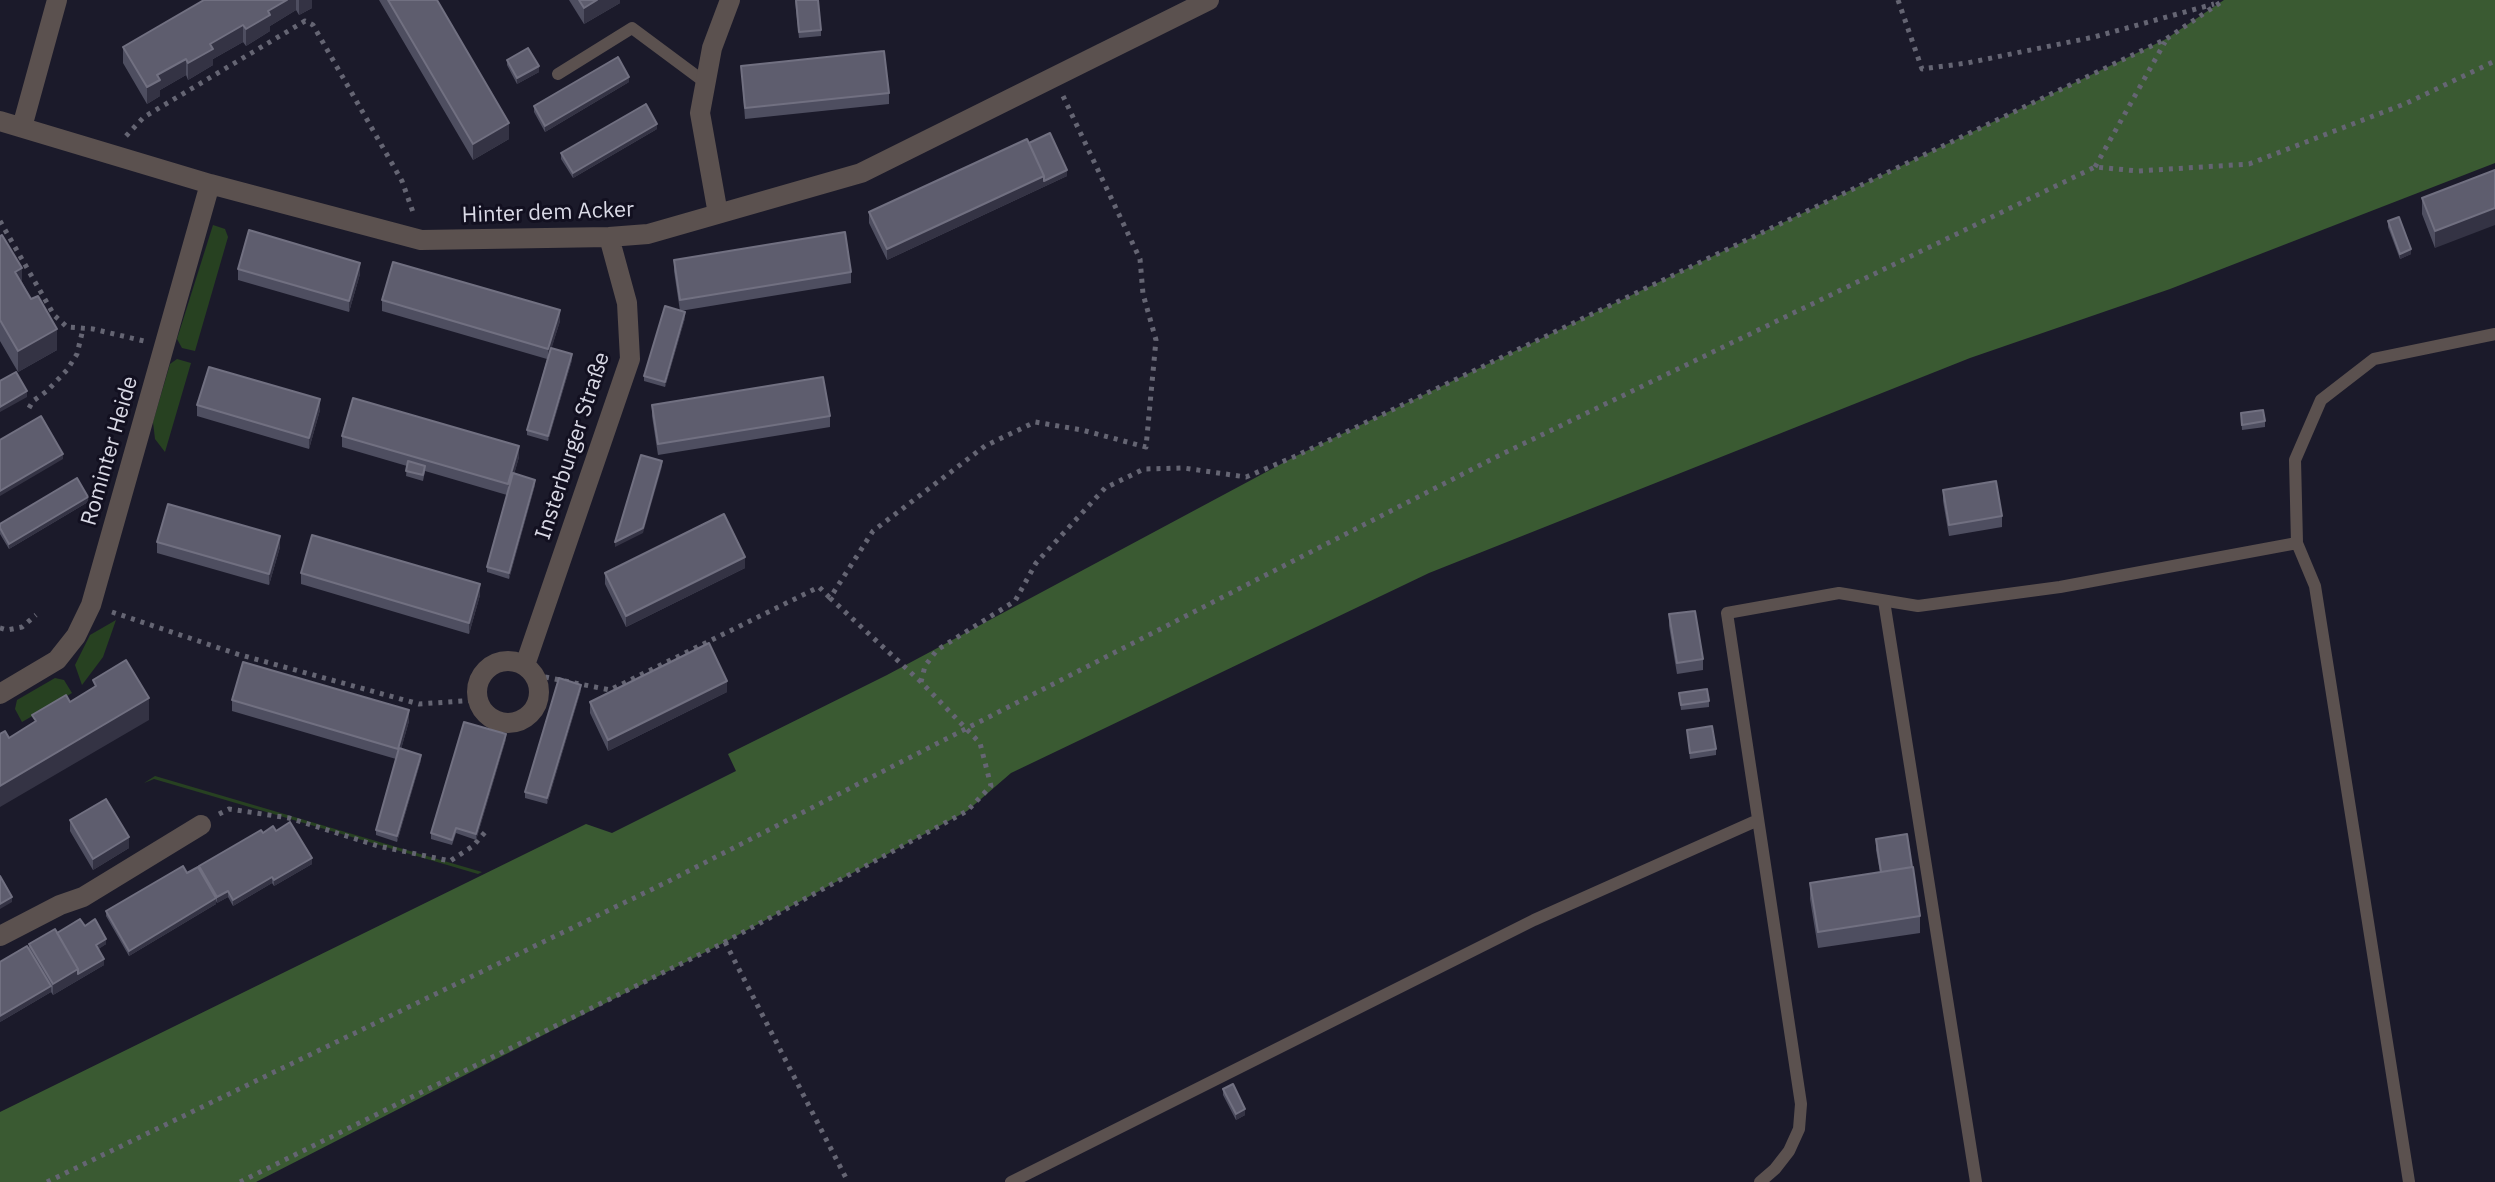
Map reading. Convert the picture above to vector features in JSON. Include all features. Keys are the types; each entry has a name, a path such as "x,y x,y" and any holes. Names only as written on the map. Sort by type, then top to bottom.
{"street":[{"path":"22,127 57,0"},
{"path":"718,214 700,113 712,48 730,0"},
{"name":"Hinter dem Acker","path":"0,121 210,184 421,240 648,234 861,173 1209,0"},
{"name":"Rominter Heide","path":"0,694 57,660 76,636 91,605 210,184"},
{"name":"Insterburger Straße","path":"478,700 489,717 497,721 517,722 526,718 537,704 539,686 530,671 630,359 627,303 609,237"},
{"path":"478,700 479,679 485,670 504,661 530,671"},
{"path":"0,936 60,905 83,897 201,825"}],"lane":[{"path":"558,74 632,28 706,83"},
{"path":"2409,1182 2315,586 2297,543 2295,460 2321,400 2374,359 2495,334"},
{"path":"1760,1182 1789,1151 1799,1129 1801,1104 1727,613 1839,593 1918,606 2060,587 2297,543"},
{"path":"1884,601 1976,1182"},
{"path":"1011,1182 1534,920 1758,820"}],"path":[{"path":"1898,0 1922,69 2094,37 2221,1"},
{"path":"921,682 925,666 937,650 1015,601 1036,563 1105,488 1144,469 1184,468 1246,477 1284,461 2166,39 2221,1"},
{"path":"109,154 144,117 305,21 313,25 402,181 421,240"},
{"path":"2095,167 2166,39"},
{"path":"47,1182 667,882 1496,457 2095,167 2138,171 2249,164 2407,103 2495,61"},
{"path":"830,598 873,531 985,446 1035,422 1082,430 1146,447 1156,340 1143,294 1140,259 1054,77"},
{"path":"0,221 54,315 67,327 93,329 164,346"},
{"path":"29,408 67,370 77,354 83,329"},
{"path":"240,1182 725,942 967,811 991,786 980,743 921,682 819,587 610,690 530,671"},
{"path":"91,605 237,654 419,704 478,700"},
{"path":"0,628 22,627 36,615"},
{"path":"201,825 229,809 246,811 289,818 378,846 450,861 473,846 486,831"},
{"path":"725,942 848,1182"}],"green space":[{"path":"2224,0 2495,0 2495,163 2170,289 1970,358 1429,573 1011,773 967,811 725,942 256,1182 0,1182 0,1112 586,824 612,833 736,771 728,754 887,675 1296,456 2166,39"},
{"path":"213,225 225,229 228,237 195,351 182,348 177,339"},
{"path":"177,359 191,363 165,452 155,439 153,422 170,364"},
{"path":"116,620 103,657 82,685 75,665 90,635"},
{"path":"55,678 64,680 72,693 22,722 15,709 17,700"},
{"path":"155,776 482,872 478,874 154,779 144,783"}],"building":[{"path":"204,0 287,0 268,11 270,15 246,29 243,25 210,44 213,49 157,75 160,80 147,87 123,47"},
{"path":"388,0 437,0 509,123 473,144"},
{"path":"579,0 597,0 584,8"},
{"path":"796,0 818,0 821,30 799,32"},
{"path":"528,48 539,66 517,78 507,60"},
{"path":"884,51 889,93 745,108 741,66"},
{"path":"618,57 629,77 545,126 534,106"},
{"path":"646,104 657,124 573,173 561,153"},
{"path":"1050,133 1067,170 1044,181 1029,143"},
{"path":"1027,139 1044,176 887,249 869,212"},
{"path":"2495,170 2495,208 2435,231 2422,198"},
{"path":"2399,217 2411,249 2400,254 2388,221"},
{"path":"249,230 360,263 349,301 238,269"},
{"path":"845,232 851,272 680,300 674,260"},
{"path":"2,235 22,268 15,272 31,299 38,296 57,329 18,351 0,320"},
{"path":"393,262 560,310 548,349 382,300"},
{"path":"665,306 685,312 665,382 644,376"},
{"path":"551,348 572,354 548,436 527,430"},
{"path":"209,367 320,399 309,438 197,405"},
{"path":"16,372 27,391 0,407 0,381"},
{"path":"823,377 830,416 658,444 652,405"},
{"path":"353,398 519,446 508,484 342,436"},
{"path":"2263,410 2265,421 2242,425 2241,413"},
{"path":"41,416 63,454 0,491 0,440"},
{"path":"641,455 662,461 643,528 615,542"},
{"path":"408,461 425,466 423,475 406,471"},
{"path":"513,473 535,480 509,573 487,567"},
{"path":"77,478 88,497 9,544 0,524"},
{"path":"1996,481 2002,516 1949,525 1943,490"},
{"path":"168,504 280,536 269,574 157,542"},
{"path":"724,514 745,557 626,616 605,573"},
{"path":"312,535 480,584 469,623 301,573"},
{"path":"1695,611 1703,659 1677,663 1669,614"},
{"path":"709,643 727,681 608,740 590,702"},
{"path":"126,660 149,698 0,786 0,734 5,731 9,738 36,721 32,715 66,695 70,702 96,686 93,680"},
{"path":"243,662 409,710 398,749 232,700"},
{"path":"559,678 581,685 547,798 525,792"},
{"path":"1707,689 1709,701 1681,705 1679,693"},
{"path":"464,722 506,734 476,834 456,828 452,840 431,833"},
{"path":"1712,726 1716,749 1690,753 1687,730"},
{"path":"399,748 421,755 397,836 376,830"},
{"path":"106,799 129,837 93,859 70,820"},
{"path":"290,822 312,858 233,900 228,891 217,897 199,866 261,830 263,833 273,826 276,831"},
{"path":"1907,834 1912,867 1881,872 1876,839"},
{"path":"183,866 187,873 198,867 216,898 129,951 106,911"},
{"path":"1913,867 1920,916 1818,932 1810,883"},
{"path":"0,876 12,897 0,904"},
{"path":"80,919 85,926 95,919 106,939 96,945 104,959 78,974 57,933"},
{"path":"55,929 78,969 53,984 29,944"},
{"path":"27,946 51,986 0,1016 0,962"},
{"path":"1233,1084 1245,1109 1236,1114 1223,1089"}]}
